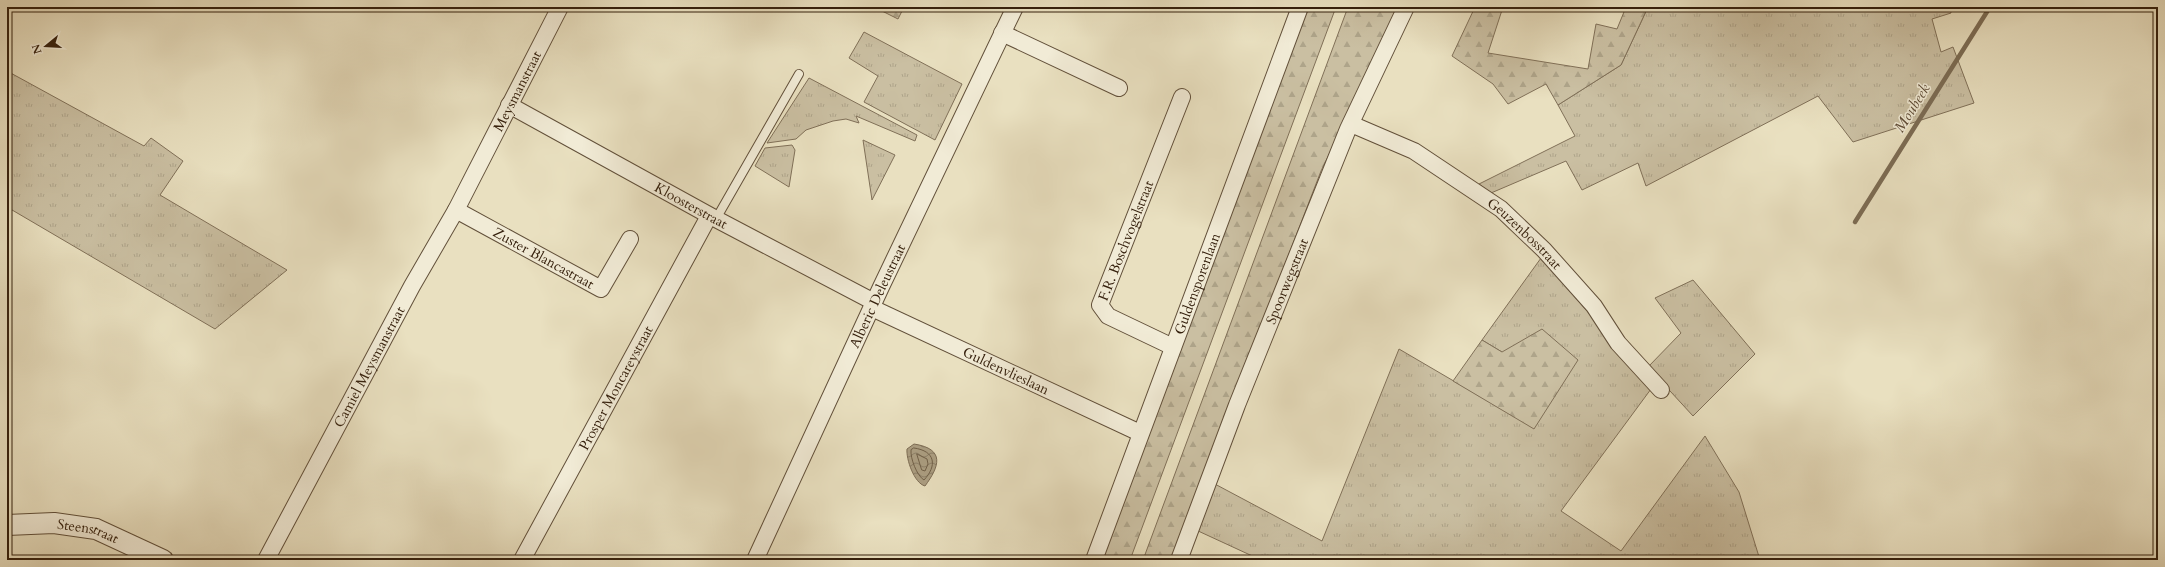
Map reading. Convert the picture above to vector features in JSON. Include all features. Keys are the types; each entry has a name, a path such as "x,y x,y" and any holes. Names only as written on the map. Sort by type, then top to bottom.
{"street":[{"name":"Meysmanstraat","path":"473,174 560,7"},
{"name":"Alberic Deleustraat","path":"755,560 873,305 1015,7"},
{"name":"Guldensporenlaan","path":"1094,560 1140,433 1300,7"},
{"name":"Spoorwegstraat","path":"1179,560 1237,405 1351,124 1406,7"},
{"path":"1002,33 1119,88"},
{"name":"F.R. Boschvogelstraat","path":"1173,347 1108,316 1100,305 1182,97"},
{"name":"Kloosterstraat","path":"509,105 873,305"},
{"name":"Geuzenbosstraat","path":"1351,124 1414,151 1501,209 1544,250 1594,306 1618,343 1661,390"},
{"name":"Camiel Meysmanstraat","path":"266,560 408,293 456,210 473,174"},
{"name":"Zuster Blancastraat","path":"456,210 601,289 630,239"},
{"name":"Prosper Moncareystraat","path":"522,560 713,218"},
{"name":"Guldenvlieslaan","path":"873,305 1140,433"},
{"name":"Steenstraat","path":"7,524 54,523 90,528 115,536 163,560"}],"lane":[{"path":"713,218 799,74"}],"green space":[{"path":"874,7 904,7 898,19"},
{"path":"1307,7 1336,7 1130,560 1101,560"},
{"path":"1348,7 1400,7 1321,171 1171,560 1143,560"},
{"path":"1475,7 1503,7 1488,53 1588,69 1596,24 1617,29 1626,7 1648,7 1621,65 1558,105 1546,84 1508,104 1493,84 1452,56"},
{"path":"1648,7 1950,7 1951,13 1932,19 1941,52 1953,47 1974,103 1853,142 1818,96 1646,186 1638,163 1582,190 1566,161 1491,193 1479,184 1575,136 1558,105 1621,65"},
{"path":"864,32 962,84 935,140 864,102 878,76 849,58"},
{"path":"7,71 144,146 151,138 183,161 160,195 287,270 215,329 7,207"},
{"path":"809,78 917,135 915,141 856,116 859,123 846,119 833,121 806,130 796,139 767,143"},
{"path":"863,140 895,155 872,200"},
{"path":"792,145 795,150 789,187 755,166 765,148"},
{"path":"1541,258 1600,326 1651,389 1561,511 1621,551 1705,436 1739,492 1760,560 1261,560 1196,530 1213,483 1322,541 1399,349 1534,428 1502,352 1482,340"},
{"path":"1693,280 1755,354 1693,416 1648,367 1681,333 1655,298"},
{"path":"1542,329 1578,360 1534,429 1453,381 1482,340 1502,352"}],"water":[{"path":"914,444 924,446 931,450 935,454 937,460 934,472 925,486 921,484 914,476 908,459 907,449"}],"waterway":[{"name":"Moubeek","path":"1855,222 1990,7"}]}
